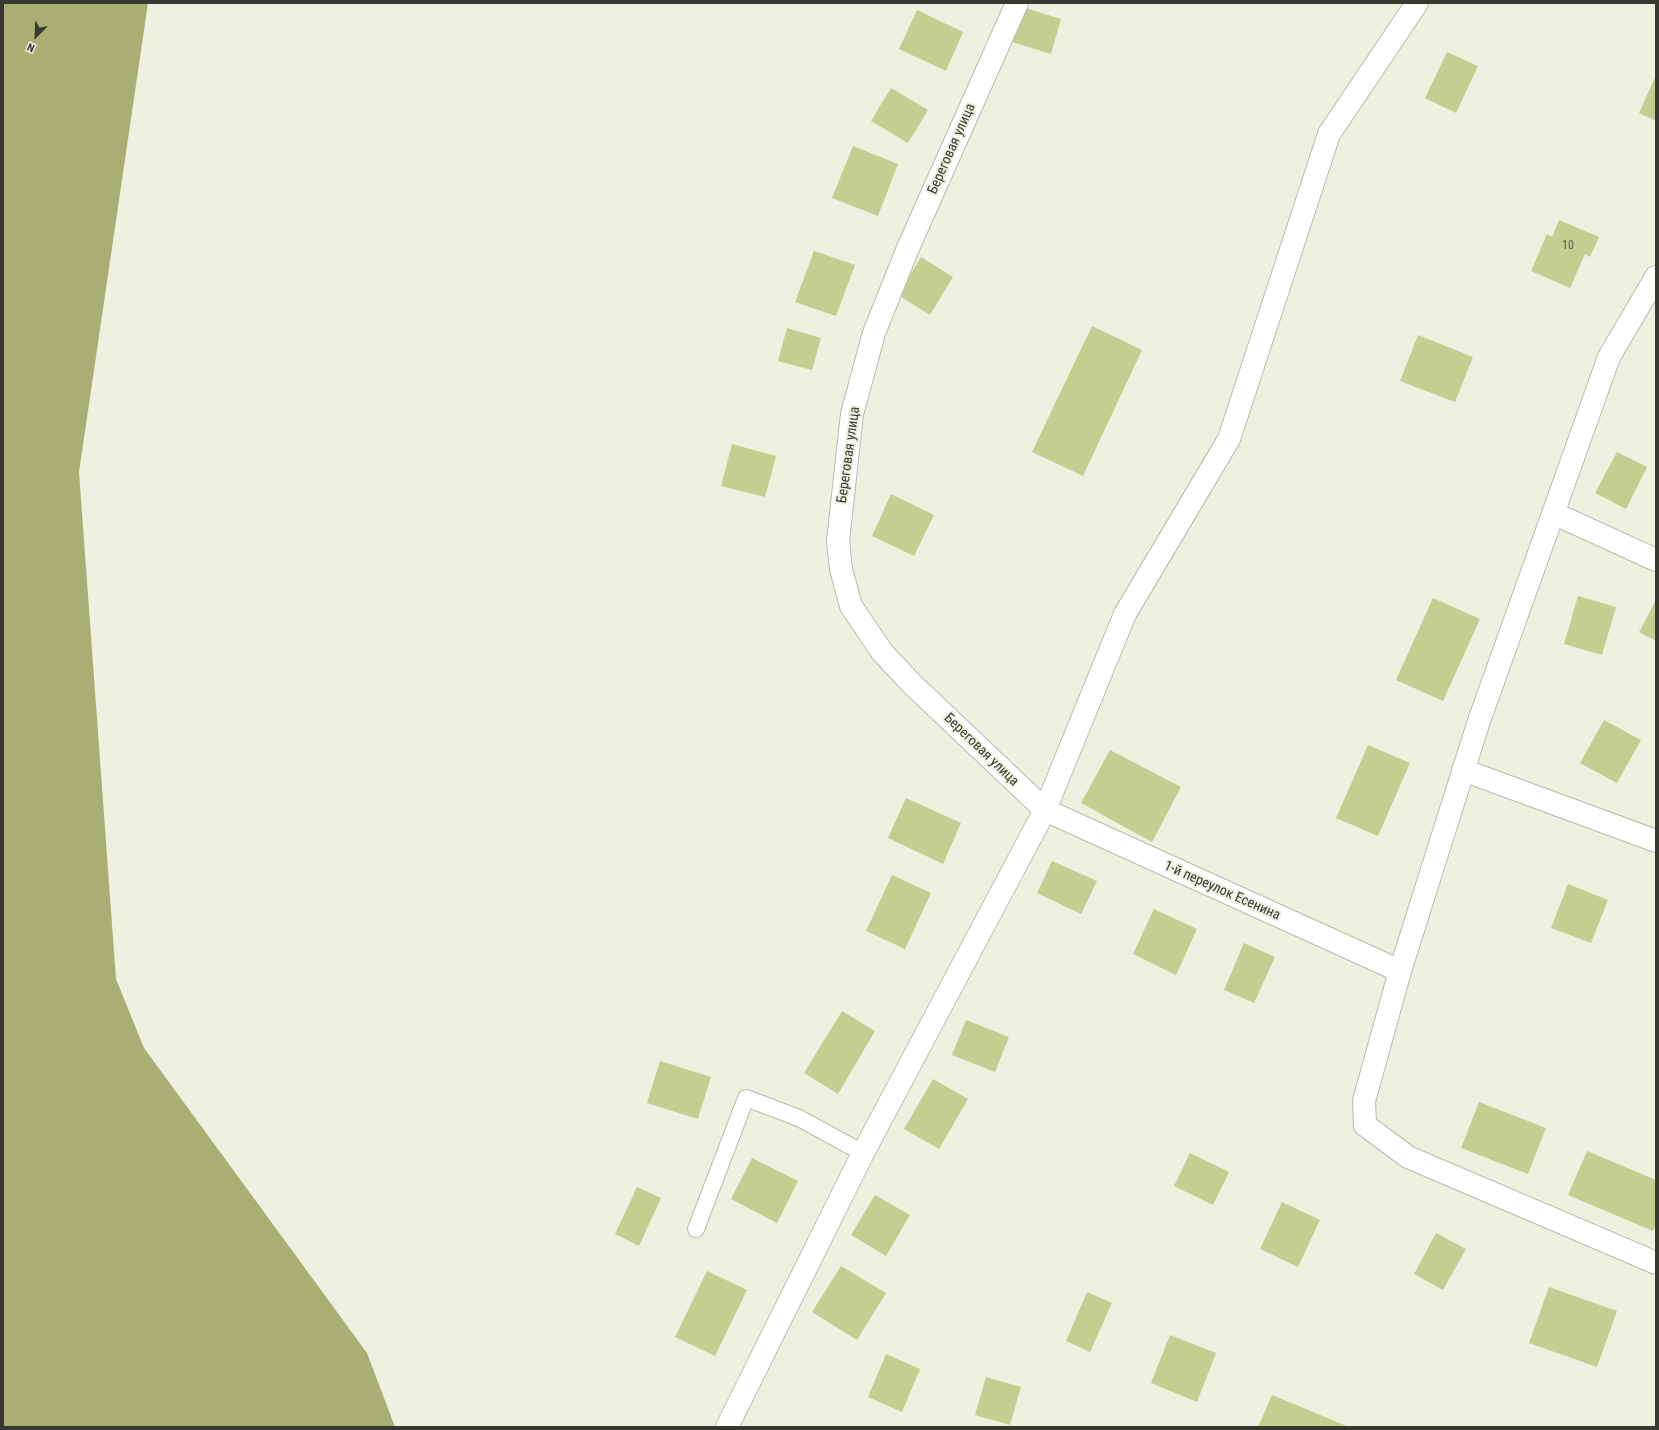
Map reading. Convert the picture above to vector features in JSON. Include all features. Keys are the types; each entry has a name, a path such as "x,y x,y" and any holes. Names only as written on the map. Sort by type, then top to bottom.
{"street":[{"name":"Береговая улица","path":"1017,3 908,248 874,333 852,414 838,541 841,569 851,606 882,652 912,684 1045,810"},
{"path":"727,1427 863,1152 1045,810 1125,614 1229,439 1330,134 1417,3"},
{"path":"1656,277 1609,357 1553,513 1463,770 1400,971 1364,1101 1365,1125 1408,1157 1656,1263"},
{"path":"1553,513 1656,560"},
{"path":"1463,770 1656,841"},
{"name":"1-й переулок Есенина","path":"1045,810 1400,971"}],"lane":[{"path":"696,1229 746,1098 799,1118 863,1152"}],"shaded area":[{"path":"3,3 148,3 79,472 116,979 144,1048 367,1353 395,1427 3,1427"}],"building":[{"path":"1022,7 1061,19 1051,54 1012,42"},
{"path":"917,10 963,32 946,71 899,49"},
{"path":"1447,52 1478,66 1456,113 1425,98"},
{"path":"1656,75 1656,121 1639,113"},
{"path":"891,88 928,110 908,143 871,121"},
{"path":"853,146 898,164 878,216 832,198"},
{"path":"1559,220 1599,237 1590,257 1585,254 1570,288 1531,271 1547,234 1552,237"},
{"path":"814,251 855,265 836,316 795,302"},
{"path":"921,257 953,277 930,315 898,295"},
{"path":"1092,326 1142,350 1083,476 1032,452"},
{"path":"787,328 821,338 812,370 778,361"},
{"path":"1418,335 1473,357 1455,402 1400,381"},
{"path":"732,444 776,456 765,497 721,486"},
{"path":"1617,452 1647,467 1626,509 1595,493"},
{"path":"891,494 934,515 914,556 872,536"},
{"path":"1578,596 1616,607 1602,655 1564,644"},
{"path":"1433,598 1480,619 1443,701 1396,680"},
{"path":"1656,600 1656,641 1639,632"},
{"path":"1604,720 1641,740 1617,783 1580,763"},
{"path":"1368,745 1410,763 1378,836 1336,818"},
{"path":"1110,750 1181,787 1152,842 1081,803"},
{"path":"906,798 961,823 943,864 888,838"},
{"path":"1052,861 1097,881 1081,914 1037,893"},
{"path":"892,875 931,893 905,949 866,931"},
{"path":"1568,884 1608,900 1591,943 1551,928"},
{"path":"1154,909 1197,929 1176,975 1133,954"},
{"path":"1244,943 1275,957 1254,1003 1224,990"},
{"path":"842,1011 875,1031 838,1094 804,1073"},
{"path":"966,1020 1009,1037 995,1072 952,1055"},
{"path":"660,1061 711,1077 698,1119 647,1103"},
{"path":"933,1079 968,1099 939,1149 904,1129"},
{"path":"1479,1102 1546,1128 1528,1174 1461,1148"},
{"path":"1587,1151 1656,1180 1656,1224 1653,1231 1568,1195"},
{"path":"1190,1153 1229,1172 1213,1205 1174,1186"},
{"path":"752,1158 798,1181 777,1223 731,1199"},
{"path":"637,1187 661,1198 639,1246 615,1234"},
{"path":"875,1195 910,1215 886,1256 851,1235"},
{"path":"1282,1202 1320,1220 1298,1267 1260,1249"},
{"path":"1436,1233 1466,1249 1443,1290 1414,1274"},
{"path":"841,1266 886,1293 857,1340 812,1312"},
{"path":"707,1271 747,1290 715,1356 675,1337"},
{"path":"1549,1287 1617,1311 1597,1367 1529,1343"},
{"path":"1087,1292 1112,1303 1090,1352 1066,1341"},
{"path":"1170,1335 1216,1353 1197,1402 1151,1383"},
{"path":"886,1354 920,1369 902,1412 868,1397"},
{"path":"986,1377 1021,1387 1010,1425 975,1415"},
{"path":"1272,1395 1349,1427 1258,1427"}]}
